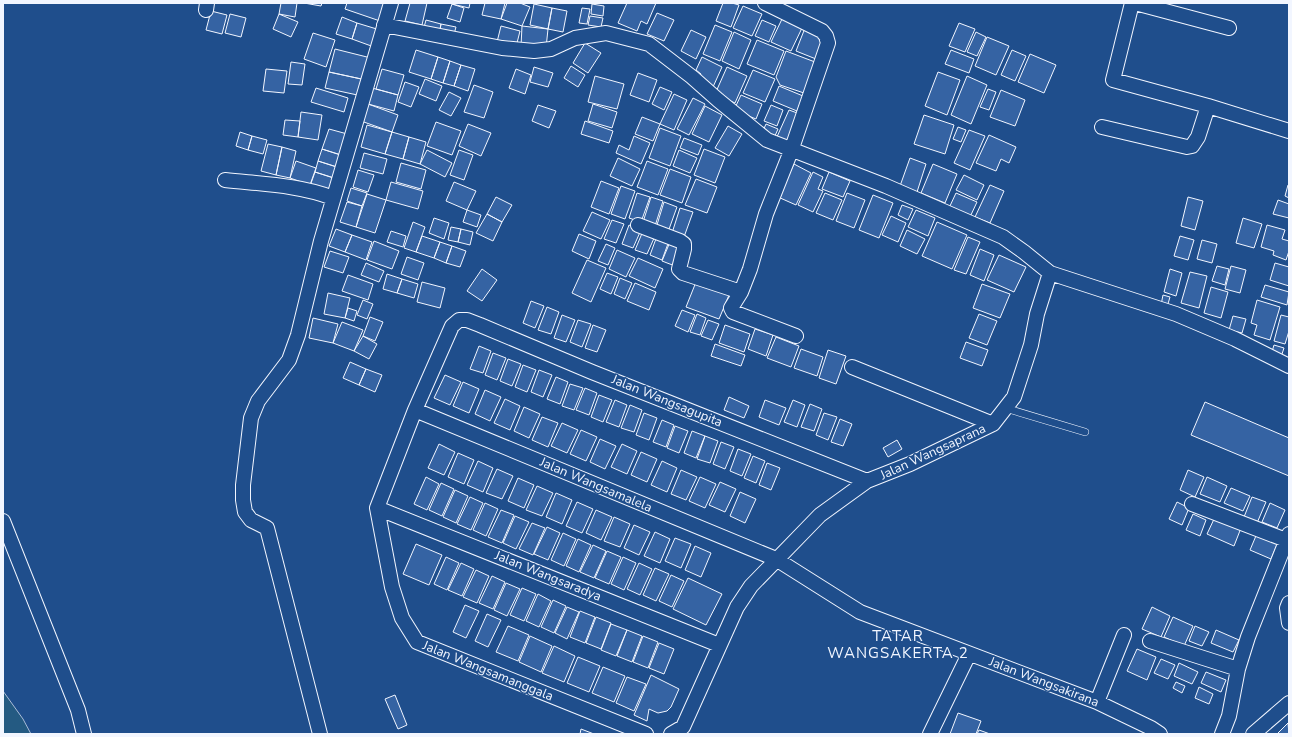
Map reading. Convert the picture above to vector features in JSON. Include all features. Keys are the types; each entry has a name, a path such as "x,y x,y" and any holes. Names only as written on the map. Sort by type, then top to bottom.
{"street":[{"path":"320,734 267,528 251,520 245,512 242,485 251,418 258,401 288,360 298,335 320,241 391,3"},
{"path":"765,3 822,31 826,36 828,43 792,151 766,214 750,269 741,292 731,308 733,312 796,336"},
{"path":"1229,28 1134,3 1112,80 1208,106 1289,131"},
{"path":"384,25 502,48 526,50 551,49 576,38 606,32 649,44 692,77 767,140 792,151 886,186 1003,237 1024,252 1047,279 1176,314 1235,339 1289,366"},
{"path":"1102,127 1187,147 1192,146 1198,137 1208,106"},
{"path":"225,180 283,187 323,194 333,198"},
{"path":"638,225 680,241 684,244 680,269 683,273 741,292"},
{"name":"Jalan Wangsaprana","path":"776,559 820,515 867,481 910,464 994,424 1014,397 1031,345 1047,279"},
{"name":"Jalan Wangsagupita","path":"415,410 452,326 459,320 467,320 867,481"},
{"path":"852,367 994,424"},
{"path":"377,508 415,410"},
{"name":"Jalan Wangsamalela","path":"415,410 776,559"},
{"path":"1192,504 1288,537 1248,638 1238,669 1229,716 1222,734"},
{"name":"Jalan Wangsaradya","path":"377,508 719,645"},
{"name":"Jalan Wangsamanggala","path":"377,508 392,587 402,618 418,642 646,734"},
{"path":"3,521 78,710 84,734"},
{"path":"670,734 683,727 719,645 741,602 751,586 776,559"},
{"name":"Jalan Wangsakirana","path":"776,559 860,612 1097,702 1151,728 1160,734"},
{"path":"1289,603 1287,608 1289,623"},
{"path":"1097,702 1124,635"},
{"path":"1150,641 1238,669"},
{"path":"930,734 969,654"},
{"path":"1253,734 1289,703"}],"lane":[{"path":"1005,408 1086,432"}],"shaded area":[{"path":"3,691 23,719 31,734 3,734"}],"building":[{"path":"281,3 297,3 295,17 279,14"},
{"path":"304,3 322,3 321,6"},
{"path":"347,3 389,3 383,22 345,9"},
{"path":"410,3 427,3 422,25 405,21"},
{"path":"452,3 470,3 469,8"},
{"path":"485,3 505,3 501,19 482,15"},
{"path":"507,3 520,3 530,7 522,26 501,19"},
{"path":"627,3 656,3 647,24 641,21 637,31 618,23"},
{"path":"723,3 739,5 731,27 716,21"},
{"path":"452,4 464,8 460,22 447,18"},
{"path":"534,4 552,8 548,29 530,25"},
{"path":"592,4 604,6 603,16 591,14"},
{"path":"743,6 762,14 752,36 733,28"},
{"path":"552,8 567,11 563,32 548,29"},
{"path":"582,8 590,9 587,24 579,23"},
{"path":"211,11 227,15 222,34 206,30"},
{"path":"657,13 674,20 664,41 647,34"},
{"path":"230,14 246,18 241,37 225,33"},
{"path":"279,14 298,22 291,37 273,29"},
{"path":"590,16 603,18 601,27 588,25"},
{"path":"342,17 357,23 352,39 336,34"},
{"path":"782,19 802,28 791,51 771,42"},
{"path":"426,20 441,24 439,35 423,31"},
{"path":"762,20 776,26 769,42 755,36"},
{"path":"357,23 380,30 374,47 352,39"},
{"path":"959,23 975,29 965,52 949,46"},
{"path":"441,24 456,27 453,38 439,35"},
{"path":"715,25 732,32 720,61 703,54"},
{"path":"501,26 520,31 516,47 497,42"},
{"path":"522,26 548,29 546,48 521,46"},
{"path":"805,28 825,36 816,59 796,51"},
{"path":"691,30 706,37 696,59 681,51"},
{"path":"734,32 751,40 739,69 722,61"},
{"path":"976,32 986,37 977,56 967,52"},
{"path":"313,33 335,40 326,67 304,59"},
{"path":"987,37 1009,46 996,75 975,66"},
{"path":"757,40 784,51 774,75 747,64"},
{"path":"585,43 601,53 588,73 573,63"},
{"path":"335,49 371,58 366,80 329,72"},
{"path":"416,50 438,57 431,79 409,72"},
{"path":"951,50 974,59 969,73 945,64"},
{"path":"1012,50 1026,56 1015,81 1001,75"},
{"path":"786,51 815,62 804,93 780,85 776,77"},
{"path":"1030,54 1056,65 1044,93 1018,82"},
{"path":"438,57 450,61 443,83 431,79"},
{"path":"702,57 722,67 713,87 698,80 701,74 696,70"},
{"path":"450,61 461,65 454,86 443,83"},
{"path":"291,62 305,64 302,85 288,84"},
{"path":"461,65 475,69 468,91 454,86"},
{"path":"571,66 585,75 578,87 564,78"},
{"path":"534,67 553,73 548,87 530,82"},
{"path":"727,67 747,76 735,103 715,94"},
{"path":"266,69 287,71 284,93 263,91"},
{"path":"382,69 404,75 398,95 376,89"},
{"path":"516,69 531,75 525,94 509,88"},
{"path":"753,70 775,79 765,102 743,93"},
{"path":"329,72 366,80 362,96 325,88"},
{"path":"938,72 960,80 947,115 925,106"},
{"path":"638,73 657,80 649,102 630,95"},
{"path":"595,76 624,84 617,109 588,102"},
{"path":"967,76 987,85 971,124 951,115"},
{"path":"425,79 442,86 436,101 419,94"},
{"path":"405,82 419,87 411,107 398,102"},
{"path":"474,85 493,92 484,118 464,112"},
{"path":"779,86 803,96 797,111 773,101"},
{"path":"660,87 672,92 664,110 652,104"},
{"path":"316,88 348,98 344,112 311,102"},
{"path":"372,88 398,95 394,111 368,104"},
{"path":"988,89 996,92 989,110 980,107"},
{"path":"1001,90 1025,100 1015,126 990,117"},
{"path":"449,92 461,98 451,116 439,110"},
{"path":"674,94 687,100 674,130 660,124"},
{"path":"741,95 762,104 756,119 734,110"},
{"path":"693,98 705,104 689,135 677,129"},
{"path":"368,104 398,115 392,132 361,121"},
{"path":"593,104 617,112 612,128 588,121"},
{"path":"538,105 556,111 549,128 532,121"},
{"path":"771,105 783,110 777,126 764,121"},
{"path":"705,106 722,115 709,142 692,134"},
{"path":"789,110 800,114 787,144 776,139"},
{"path":"301,112 322,115 318,140 298,137"},
{"path":"924,115 954,125 945,154 914,144"},
{"path":"642,117 660,124 653,141 635,134"},
{"path":"285,120 300,121 298,137 283,135"},
{"path":"585,121 613,131 609,143 581,134"},
{"path":"436,122 461,131 452,155 427,146"},
{"path":"468,124 491,133 481,156 459,146"},
{"path":"766,124 778,129 774,138 762,133"},
{"path":"367,125 392,132 385,154 361,147"},
{"path":"728,126 742,134 729,156 715,148"},
{"path":"958,127 966,130 961,142 953,139"},
{"path":"660,128 681,136 670,166 649,158"},
{"path":"329,129 351,135 344,156 322,149"},
{"path":"969,130 985,136 970,170 954,163"},
{"path":"240,132 252,136 248,150 236,146"},
{"path":"392,132 409,137 403,159 385,154"},
{"path":"989,135 1016,147 1009,163 1001,159 996,171 976,163"},
{"path":"252,136 267,140 263,154 248,150"},
{"path":"634,136 650,143 641,164 616,153 619,145 629,150"},
{"path":"409,137 426,142 420,164 403,159"},
{"path":"684,138 702,145 698,155 680,148"},
{"path":"268,144 282,147 276,175 261,171"},
{"path":"282,147 296,151 290,178 276,175"},
{"path":"322,149 344,156 340,168 318,161"},
{"path":"704,149 725,157 715,183 694,175"},
{"path":"427,150 452,163 445,177 420,164"},
{"path":"459,150 473,155 464,180 450,175"},
{"path":"679,150 697,158 690,173 673,166"},
{"path":"364,153 387,159 383,174 360,168"},
{"path":"618,158 640,169 632,186 610,176"},
{"path":"910,158 926,164 917,192 900,186"},
{"path":"296,161 316,168 310,185 290,178"},
{"path":"318,161 340,168 337,179 315,172"},
{"path":"647,161 668,169 658,195 637,187"},
{"path":"401,163 426,170 421,189 396,182"},
{"path":"794,164 811,173 796,205 778,197"},
{"path":"933,164 957,174 945,203 921,193"},
{"path":"670,169 691,177 682,203 660,195"},
{"path":"358,170 374,175 368,192 353,187"},
{"path":"315,172 337,179 332,193 310,186"},
{"path":"813,172 823,177 818,189 823,191 813,212 798,205"},
{"path":"829,172 850,181 843,197 822,189"},
{"path":"964,175 984,185 977,200 956,190"},
{"path":"696,179 717,187 707,213 685,205"},
{"path":"601,181 619,188 609,214 591,207"},
{"path":"391,182 423,191 418,209 386,200"},
{"path":"454,182 476,191 467,210 446,201"},
{"path":"990,185 1004,191 990,223 975,217"},
{"path":"1289,185 1289,198 1285,196"},
{"path":"621,186 635,191 625,219 611,214"},
{"path":"351,188 367,193 362,206 347,201"},
{"path":"637,193 650,197 641,222 629,218"},
{"path":"825,193 842,200 833,220 816,213"},
{"path":"847,193 865,200 854,228 836,221"},
{"path":"956,193 977,202 970,217 949,208"},
{"path":"367,194 386,200 375,233 356,227"},
{"path":"873,195 893,203 879,238 859,230"},
{"path":"496,197 512,205 502,222 487,214"},
{"path":"651,197 663,201 655,226 643,222"},
{"path":"1188,197 1203,201 1195,230 1181,226"},
{"path":"1278,200 1289,204 1289,218 1273,214"},
{"path":"347,202 362,206 356,227 340,222"},
{"path":"664,202 677,207 668,232 656,228"},
{"path":"902,205 913,209 908,220 898,215"},
{"path":"680,208 693,212 684,237 672,233"},
{"path":"467,210 481,215 477,227 463,222"},
{"path":"916,210 935,218 928,236 908,227"},
{"path":"592,212 610,220 601,239 583,231"},
{"path":"487,214 502,222 493,241 476,233"},
{"path":"891,216 906,223 898,242 882,235"},
{"path":"434,218 449,223 444,239 429,233"},
{"path":"1243,218 1262,224 1254,248 1236,243"},
{"path":"612,220 624,224 616,243 604,239"},
{"path":"413,222 425,227 416,252 404,248"},
{"path":"937,222 967,235 952,269 922,256"},
{"path":"629,225 641,230 633,248 622,244"},
{"path":"1267,225 1285,230 1282,239 1289,241 1289,251 1286,260 1273,255 1274,251 1261,247"},
{"path":"451,227 461,229 458,242 448,240"},
{"path":"336,229 352,235 345,252 329,246"},
{"path":"461,229 473,232 470,245 458,242"},
{"path":"907,230 925,239 917,254 900,246"},
{"path":"391,231 406,236 403,247 387,242"},
{"path":"643,231 655,236 647,254 635,250"},
{"path":"579,234 596,241 589,259 572,251"},
{"path":"352,235 372,242 366,260 345,252"},
{"path":"422,236 440,242 434,258 416,252"},
{"path":"657,236 669,241 662,260 650,255"},
{"path":"1180,236 1194,240 1188,260 1174,256"},
{"path":"968,237 980,242 966,274 954,270"},
{"path":"1202,240 1217,244 1212,263 1197,259"},
{"path":"374,241 399,251 392,269 367,260"},
{"path":"440,242 452,246 446,263 434,258"},
{"path":"670,242 682,247 675,266 662,261"},
{"path":"606,244 615,248 608,265 598,261"},
{"path":"452,246 466,251 460,267 446,263"},
{"path":"980,249 994,255 984,281 970,275"},
{"path":"617,250 635,258 626,277 609,269"},
{"path":"330,251 349,257 343,273 324,267"},
{"path":"999,255 1026,267 1014,292 987,280"},
{"path":"407,257 424,263 418,280 401,274"},
{"path":"638,258 663,269 655,288 629,276"},
{"path":"587,260 606,268 591,302 572,293"},
{"path":"366,263 384,271 379,282 361,275"},
{"path":"1275,263 1289,267 1289,286 1270,280"},
{"path":"1217,266 1229,269 1225,285 1212,281"},
{"path":"1231,266 1246,270 1240,293 1225,289"},
{"path":"482,269 497,280 482,301 467,291"},
{"path":"1170,269 1182,273 1176,296 1164,292"},
{"path":"1190,272 1207,276 1199,308 1181,303"},
{"path":"607,273 618,277 611,294 600,289"},
{"path":"387,274 402,279 397,293 383,289"},
{"path":"348,275 373,284 368,300 342,291"},
{"path":"620,278 632,283 625,299 614,294"},
{"path":"402,279 418,284 414,298 397,293"},
{"path":"422,282 445,288 440,308 417,302"},
{"path":"696,282 729,295 719,319 686,307"},
{"path":"635,283 656,292 649,310 627,301"},
{"path":"982,284 1010,294 1000,318 973,308"},
{"path":"1265,285 1289,292 1287,305 1261,297"},
{"path":"1211,287 1228,292 1221,318 1204,313"},
{"path":"328,293 350,298 345,318 324,314"},
{"path":"1163,295 1170,297 1167,307 1161,305"},
{"path":"363,300 373,304 367,319 357,315"},
{"path":"1257,300 1280,307 1270,340 1254,335 1257,325 1251,323"},
{"path":"531,301 544,306 535,328 523,323"},
{"path":"547,307 559,312 551,334 538,330"},
{"path":"348,308 357,311 354,321 345,318"},
{"path":"682,310 695,315 688,332 675,326"},
{"path":"697,314 706,318 700,335 690,332"},
{"path":"979,314 997,321 987,345 969,338"},
{"path":"562,315 575,320 566,342 554,338"},
{"path":"1281,315 1289,317 1289,331 1285,344 1274,341"},
{"path":"1233,316 1246,319 1242,333 1229,330"},
{"path":"370,317 383,322 375,341 363,336"},
{"path":"313,318 338,324 333,343 309,338"},
{"path":"578,320 591,324 582,347 570,342"},
{"path":"708,320 719,324 712,340 701,336"},
{"path":"342,322 363,330 354,351 333,343"},
{"path":"593,325 606,330 597,352 585,348"},
{"path":"725,325 750,334 744,352 719,343"},
{"path":"755,329 773,335 766,356 748,349"},
{"path":"363,336 377,344 369,359 354,351"},
{"path":"776,337 799,346 791,367 767,358"},
{"path":"966,342 988,350 982,366 960,358"},
{"path":"715,344 745,355 741,366 711,356"},
{"path":"1274,345 1284,348 1281,357 1271,355"},
{"path":"479,346 491,351 483,373 470,369"},
{"path":"801,349 823,357 817,376 794,368"},
{"path":"828,350 846,356 836,384 819,378"},
{"path":"493,353 506,358 497,380 485,375"},
{"path":"508,359 521,364 512,386 500,381"},
{"path":"350,362 366,369 359,385 343,378"},
{"path":"523,365 536,370 527,392 515,387"},
{"path":"366,369 382,375 375,392 359,385"},
{"path":"539,370 552,375 543,397 531,392"},
{"path":"445,375 461,382 450,405 434,398"},
{"path":"556,377 568,382 560,404 547,399"},
{"path":"463,382 479,389 469,413 453,406"},
{"path":"570,384 583,388 574,410 562,406"},
{"path":"585,388 597,393 589,415 576,410"},
{"path":"485,390 501,397 490,421 475,414"},
{"path":"599,395 612,400 603,422 591,417"},
{"path":"729,397 749,406 744,418 724,410"},
{"path":"505,399 520,406 510,430 494,423"},
{"path":"615,400 627,405 619,427 606,422"},
{"path":"765,400 786,408 779,425 759,417"},
{"path":"793,400 805,405 797,427 784,422"},
{"path":"1205,402 1289,438 1289,476 1191,435"},
{"path":"810,404 822,409 814,431 801,427"},
{"path":"630,405 642,410 634,432 621,428"},
{"path":"524,407 540,414 529,438 514,431"},
{"path":"644,413 657,418 649,440 636,435"},
{"path":"824,413 837,417 828,440 816,435"},
{"path":"542,417 558,423 548,447 532,440"},
{"path":"840,419 852,424 843,446 831,442"},
{"path":"662,420 674,425 666,447 653,442"},
{"path":"562,423 578,430 567,453 551,446"},
{"path":"675,426 688,431 679,453 667,448"},
{"path":"581,430 597,437 586,461 570,454"},
{"path":"692,431 705,436 696,458 684,453"},
{"path":"705,436 718,441 710,463 697,459"},
{"path":"600,439 616,446 605,469 590,462"},
{"path":"897,440 902,449 888,457 883,448"},
{"path":"721,442 734,447 725,469 713,464"},
{"path":"439,444 455,452 444,475 428,468"},
{"path":"622,444 637,451 627,474 611,467"},
{"path":"738,449 751,454 742,476 730,471"},
{"path":"641,452 657,459 647,482 631,475"},
{"path":"458,453 474,460 464,484 448,477"},
{"path":"753,456 765,461 756,483 744,478"},
{"path":"478,461 493,468 483,492 467,485"},
{"path":"662,461 677,468 667,492 651,485"},
{"path":"767,463 780,468 771,490 759,485"},
{"path":"497,469 513,476 502,499 486,493"},
{"path":"681,470 697,477 686,500 671,494"},
{"path":"1188,470 1204,477 1195,497 1180,490"},
{"path":"426,477 439,484 427,510 414,504"},
{"path":"700,477 716,484 705,508 689,501"},
{"path":"1207,477 1227,486 1220,502 1200,494"},
{"path":"518,478 534,485 524,508 508,501"},
{"path":"720,482 736,489 725,512 709,505"},
{"path":"441,483 454,489 442,516 429,510"},
{"path":"537,486 553,493 542,516 526,510"},
{"path":"1231,488 1250,496 1243,511 1224,503"},
{"path":"455,490 468,496 456,523 443,517"},
{"path":"740,492 756,499 745,523 730,516"},
{"path":"556,493 572,500 562,524 546,517"},
{"path":"470,497 483,503 471,530 457,524"},
{"path":"1252,497 1266,502 1257,523 1244,517"},
{"path":"577,502 593,509 582,533 566,526"},
{"path":"1177,502 1189,508 1182,525 1169,519"},
{"path":"485,503 498,509 486,536 473,530"},
{"path":"1270,503 1285,510 1277,528 1262,522"},
{"path":"501,510 514,515 502,543 488,537"},
{"path":"596,510 612,517 601,540 586,533"},
{"path":"1193,514 1206,520 1200,536 1186,530"},
{"path":"515,516 529,522 516,549 503,543"},
{"path":"614,517 630,524 620,547 604,541"},
{"path":"1215,517 1241,528 1234,546 1207,534"},
{"path":"532,523 545,528 533,555 519,549"},
{"path":"634,525 650,532 639,555 624,548"},
{"path":"547,527 560,533 548,560 534,554"},
{"path":"1258,531 1279,540 1271,559 1250,550"},
{"path":"655,532 670,539 660,563 644,556"},
{"path":"563,533 576,539 564,566 551,560"},
{"path":"675,538 691,544 681,568 665,561"},
{"path":"578,539 591,545 579,572 566,566"},
{"path":"416,544 442,555 429,585 403,574"},
{"path":"593,545 606,551 594,578 580,572"},
{"path":"695,546 711,553 701,577 685,570"},
{"path":"607,551 621,557 609,584 595,578"},
{"path":"446,557 459,563 447,590 434,584"},
{"path":"623,557 636,563 624,590 611,584"},
{"path":"461,563 474,569 462,596 448,590"},
{"path":"639,563 652,569 640,595 627,589"},
{"path":"655,568 669,574 656,601 643,595"},
{"path":"476,570 489,576 477,603 463,597"},
{"path":"671,575 684,581 672,607 659,601"},
{"path":"492,576 505,582 493,609 479,603"},
{"path":"688,578 722,594 706,625 673,609"},
{"path":"506,583 520,589 507,616 494,610"},
{"path":"522,588 536,594 524,621 510,615"},
{"path":"538,594 551,601 539,627 526,621"},
{"path":"553,600 566,606 554,633 541,627"},
{"path":"465,605 479,611 466,638 453,632"},
{"path":"567,607 579,612 567,639 555,633"},
{"path":"1152,607 1170,616 1161,637 1142,629"},
{"path":"580,611 595,617 585,643 570,637"},
{"path":"487,614 501,620 488,647 475,641"},
{"path":"596,617 611,623 601,649 586,643"},
{"path":"1173,617 1193,626 1184,646 1164,637"},
{"path":"611,624 627,630 616,656 601,650"},
{"path":"508,626 529,635 518,661 496,652"},
{"path":"1195,626 1209,632 1202,646 1189,641"},
{"path":"627,630 642,636 632,662 617,656"},
{"path":"1216,630 1239,640 1233,652 1211,643"},
{"path":"530,636 552,646 541,672 519,662"},
{"path":"643,636 658,642 648,668 633,662"},
{"path":"659,643 674,649 664,674 649,668"},
{"path":"554,646 575,656 564,682 542,673"},
{"path":"1137,649 1156,657 1147,680 1127,671"},
{"path":"578,657 600,666 589,692 567,683"},
{"path":"1161,659 1175,665 1168,679 1154,673"},
{"path":"1179,663 1198,672 1192,684 1174,676"},
{"path":"603,667 625,676 614,702 592,693"},
{"path":"1206,672 1226,680 1221,692 1201,683"},
{"path":"651,675 679,689 671,707 667,711 658,713 649,709 647,721 634,715"},
{"path":"627,677 646,684 634,711 616,703"},
{"path":"1176,682 1185,686 1182,693 1173,688"},
{"path":"1199,687 1213,694 1209,704 1195,698"},
{"path":"395,695 407,725 398,729 385,699"},
{"path":"958,713 981,721 976,734 950,734"},
{"path":"1288,723 1289,734 1277,734"},
{"path":"581,729 594,734 580,734"},
{"path":"979,730 990,734 977,734"}],"district":[{"name":"TATAR WANGSAKERTA 2","path":"898,644"}]}
